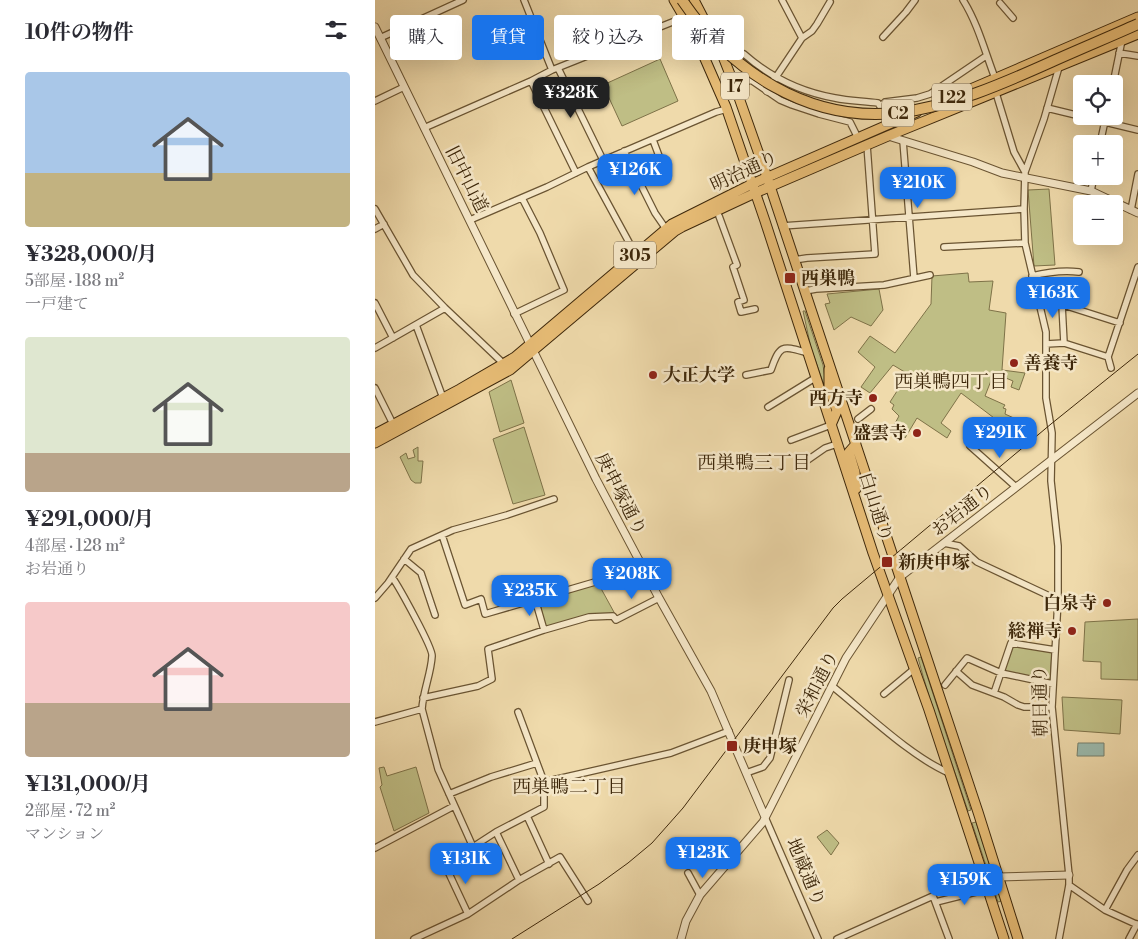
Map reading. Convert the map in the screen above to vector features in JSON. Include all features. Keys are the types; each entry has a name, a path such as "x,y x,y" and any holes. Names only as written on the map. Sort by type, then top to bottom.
{"highway":[{"name":"C2","path":"683,0 728,51 754,72 777,87 797,97 822,104 848,110 873,112 919,107 974,92 1138,23"}],"main road":[{"name":"17","path":"674,0 684,15"},
{"name":"17","path":"694,0 702,15"},
{"name":"明治通り","path":"637,257 682,227 754,189 767,177 1138,17"},
{"name":"明治通り","path":"375,443 510,370 531,348 637,257 666,229 704,207 754,189 770,186 1138,34"},
{"name":"17","path":"707,60 727,109"},
{"name":"17","path":"724,60 770,186"},
{"name":"白山通り","path":"727,109 837,444 1004,939"},
{"name":"白山通り","path":"770,186 999,877 1017,939"},
{"name":"明治通り","path":"375,434 531,348"},
{"path":"828,362 829,387 837,411 831,425"},
{"path":"856,444 849,452 855,472 858,506"}],"street":[{"path":"378,40 463,0"},
{"path":"524,0 555,69 603,160"},
{"path":"782,0 802,38"},
{"path":"883,37 915,0"},
{"path":"963,0 984,43 986,56 995,78"},
{"path":"767,91 802,38 812,31 817,24 830,2"},
{"path":"1000,2 1013,18"},
{"path":"424,128 555,69 672,22"},
{"name":"旧中山道","path":"375,27 378,40 404,87 531,348"},
{"path":"1115,75 1122,40"},
{"path":"1119,53 1138,56"},
{"path":"744,55 776,77 803,90 832,98 878,103 891,123 892,135 903,141 973,162 1002,173 1025,174 1091,191 1134,211 1138,174"},
{"path":"881,106 885,102 917,98 930,94 986,56"},
{"path":"1025,174 1059,67"},
{"path":"735,86 751,80 791,105 850,122 858,138"},
{"path":"531,81 576,173"},
{"path":"375,101 404,87"},
{"path":"996,93 1014,152 1025,174"},
{"path":"832,98 832,117"},
{"path":"1047,108 1073,113"},
{"path":"470,220 522,198 588,166 727,109"},
{"path":"1123,125 1138,130"},
{"path":"653,140 665,172"},
{"path":"903,141 914,278"},
{"path":"794,260 875,254 867,145"},
{"path":"624,152 655,213 666,229"},
{"path":"588,166 637,257"},
{"name":"朝日通り","path":"1025,174 1025,243 1046,332 1046,398 1052,433 1051,482 1058,546 1058,600 1052,707 1069,875 1069,885 1059,939"},
{"path":"1091,191 1092,185"},
{"path":"514,314 564,290 540,233 522,198"},
{"path":"375,209 413,275 504,364"},
{"path":"782,226 1024,209"},
{"path":"719,216 737,265 733,267 744,300 738,302 741,312 755,309"},
{"path":"375,229 384,224"},
{"path":"944,247 1025,243"},
{"path":"1111,368 1108,357 1138,267"},
{"path":"1032,276 1049,272 1079,272"},
{"path":"805,291 884,285 930,275"},
{"path":"1039,304 1051,302 1119,323"},
{"path":"375,303 393,338"},
{"path":"1062,305 1065,343"},
{"path":"375,348 445,308"},
{"path":"416,324 443,398"},
{"path":"1046,344 1065,343 1108,357"},
{"path":"747,375 771,370 776,357 781,349 785,347 807,353"},
{"name":"庚申塚通り","path":"531,348 617,521 700,669 729,731 765,817"},
{"path":"768,407 815,378"},
{"path":"375,388 393,424"},
{"name":"お岩通り","path":"900,577 1138,392"},
{"path":"858,419 871,409"},
{"path":"791,440 831,425"},
{"path":"802,464 825,448 837,444"},
{"path":"970,446 1016,487"},
{"path":"375,598 411,550 441,535 554,498"},
{"path":"441,535 465,605 481,599 485,614 595,582 639,560"},
{"path":"944,543 959,546 977,562 1058,600"},
{"path":"404,559 421,573 435,615"},
{"path":"392,577 405,596 433,653 422,709 438,770 473,847"},
{"name":"栄和通り","path":"681,939 686,921 701,895 760,827 846,658 900,577"},
{"path":"423,698 478,686 492,679 488,649 589,617 613,616 615,620 659,598"},
{"path":"535,599 544,630"},
{"path":"994,693 1011,643 1055,650"},
{"path":"945,685 967,658 1001,673 1053,684"},
{"path":"884,694 914,669"},
{"path":"956,671 973,685 1024,707 1052,707"},
{"path":"746,773 763,767 770,758 789,680"},
{"path":"832,686 905,745 935,767 949,774"},
{"path":"375,722 422,709"},
{"path":"468,914 445,865 496,832 544,807 544,782 518,712"},
{"path":"544,782 671,753 729,731"},
{"path":"449,794 511,770 537,763"},
{"path":"375,848 454,806"},
{"path":"527,816 549,864"},
{"name":"地蔵通り","path":"765,817 818,939"},
{"path":"496,832 519,880"},
{"path":"1105,910 1137,856"},
{"path":"414,939 468,914 519,880 561,857 588,902"},
{"path":"688,873 701,895"},
{"path":"999,877 1069,875"},
{"path":"1069,885 1105,910 1137,924 1129,939"},
{"path":"936,902 988,889"},
{"path":"837,939 933,896 949,939"},
{"path":"428,933 432,939"}],"shaded area":[{"path":"660,60 678,101 622,126 603,85"},
{"path":"1049,189 1055,265 1034,266 1028,190"},
{"path":"968,273 969,282 993,281 989,310 1006,313 1002,370 1025,373 1019,390 1011,387 1013,381 994,373 985,396 1005,405 1003,408 1006,409 1005,414 1016,419 1011,429 1006,427 961,393 941,423 951,431 947,438 917,418 905,438 893,427 899,416 892,409 894,405 890,402 908,374 893,365 870,393 861,387 875,367 858,352 870,336 895,353 931,304 932,276"},
{"path":"879,289 883,310 871,326 851,317 834,330 825,304 830,303 827,294"},
{"path":"803,311 805,311 823,365 826,385 824,385 811,348"},
{"path":"511,380 524,423 500,432 489,392"},
{"path":"524,427 545,495 513,504 493,439"},
{"path":"418,447 418,461 423,461 421,483 415,483 411,480 400,457 406,453 408,459 415,457 413,450"},
{"path":"598,583 615,614 587,615 546,627 539,601"},
{"path":"1138,619 1138,680 1101,679 1101,662 1083,661 1085,622"},
{"path":"1012,646 1052,651 1050,682 1006,672 1005,669"},
{"path":"921,657 971,810 968,811 929,697 918,658"},
{"path":"1062,697 1122,700 1120,734 1064,730"},
{"path":"1078,743 1104,743 1104,756 1077,756"},
{"path":"384,767 387,776 416,767 429,813 394,831 380,787 382,785 379,768"},
{"path":"976,822 1002,901 998,902 972,823"},
{"path":"827,830 839,843 831,855 817,837"}],"tram line":[{"path":"512,939 599,884 652,843 683,808 833,608 1051,424 1138,354"}],"place":[{"name":"西巣鴨","path":"790,278"},
{"name":"善養寺","path":"1014,363"},
{"name":"大正大学","path":"653,375"},
{"name":"西方寺","path":"873,398"},
{"name":"盛雲寺","path":"917,433"},
{"name":"新庚申塚","path":"887,562"},
{"name":"白泉寺","path":"1107,603"},
{"name":"総禅寺","path":"1072,631"},
{"name":"庚申塚","path":"732,746"}],"district":[{"name":"西巣鴨四丁目","path":"951,381"},
{"name":"西巣鴨三丁目","path":"754,462"},
{"name":"西巣鴨二丁目","path":"569,786"}]}
